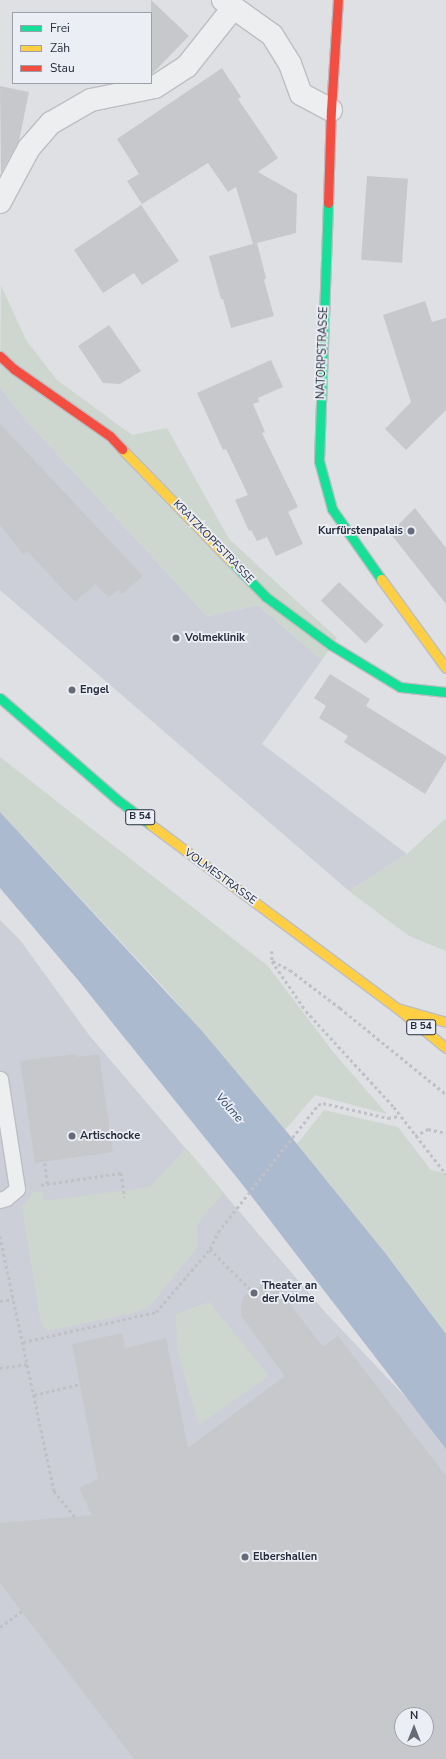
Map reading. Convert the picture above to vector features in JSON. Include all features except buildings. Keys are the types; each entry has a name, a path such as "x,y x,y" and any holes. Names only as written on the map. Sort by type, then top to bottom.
{"street":[{"name":"NATORPSTRASSE","path":"338,0 330,110 320,461 332,509 396,601 446,668"},
{"path":"0,202 29,148 51,123 91,100 155,87 187,66 229,4 272,35 290,64 302,94 330,110"},
{"name":"KRATZKOPFSTRASSE","path":"0,356 14,369 110,436 266,597 331,645 400,687 446,692"},
{"name":"VOLMESTRASSE","path":"0,698 119,801 397,1008 446,1048"},
{"path":"397,1008 446,1022"}],"lane":[{"path":"0,1079 17,1189 6,1198 0,1200"}],"path":[{"path":"446,1094 340,1008 290,970 272,961 306,1011 394,1107 399,1116 446,1174"},
{"path":"23,1342 156,1312 210,1249 218,1232 318,1105 323,1103 388,1118 399,1116"},
{"path":"415,1136 428,1129 446,1133"},
{"path":"47,1184 121,1173 126,1198"},
{"path":"0,1236 54,1491 75,1517"},
{"path":"210,1249 254,1293"},
{"path":"0,1301 13,1299"},
{"path":"0,1368 27,1364"},
{"path":"34,1395 80,1384"},
{"path":"0,1627 22,1611"}],"shaded area":[{"path":"1,285 26,340 57,380 132,435 167,428 229,539 337,638 322,660 258,605 207,616 24,418 0,387"},
{"name":"Volmeklinik","path":"0,387 24,418 207,616 258,605 322,660 262,744 407,854 349,891 0,590"},
{"path":"0,757 268,966 334,1053 387,1114 315,1095 285,1130 165,989 0,812"},
{"path":"446,818 446,951 409,936 349,891 407,854"},
{"path":"0,920 20,940 89,1035 325,1312 413,1405 446,1449 446,1759 0,1759"},
{"path":"324,1110 398,1127 431,1170 446,1173 446,1334 386,1254 297,1144"},
{"path":"186,1148 224,1193 201,1218 196,1229 198,1239 197,1248 149,1307 133,1313 47,1331 41,1324 22,1208 34,1192 42,1191 44,1201 150,1187"},
{"path":"209,1302 269,1376 199,1425 177,1350 176,1314"}],"water":[{"name":"Volme","path":"0,812 202,1031 297,1144 386,1254 446,1334 446,1449 242,1184 78,980 0,888"}],"traffic: fast":[{"path":"328,203 319,461 332,509 381,579"},
{"path":"232,562 266,597 331,645 400,687 446,692"},
{"path":"0,698 119,801 150,824"}],"traffic: slow":[{"path":"122,449 232,562"},
{"path":"381,579 446,668"},
{"path":"150,824 397,1008 446,1048"},
{"path":"397,1008 446,1022"}],"traffic: jam":[{"path":"328,203 331,110 338,0"},
{"path":"0,356 14,369 110,436 122,449"}],"place":[{"name":"Kurfürstenpalais","path":"411,531"},
{"name":"Volmeklinik","path":"176,638"},
{"name":"Engel","path":"72,690"},
{"name":"Artischocke","path":"72,1136"},
{"name":"Theater an der Volme","path":"254,1293"},
{"name":"Elbershallen","path":"245,1557"}]}
